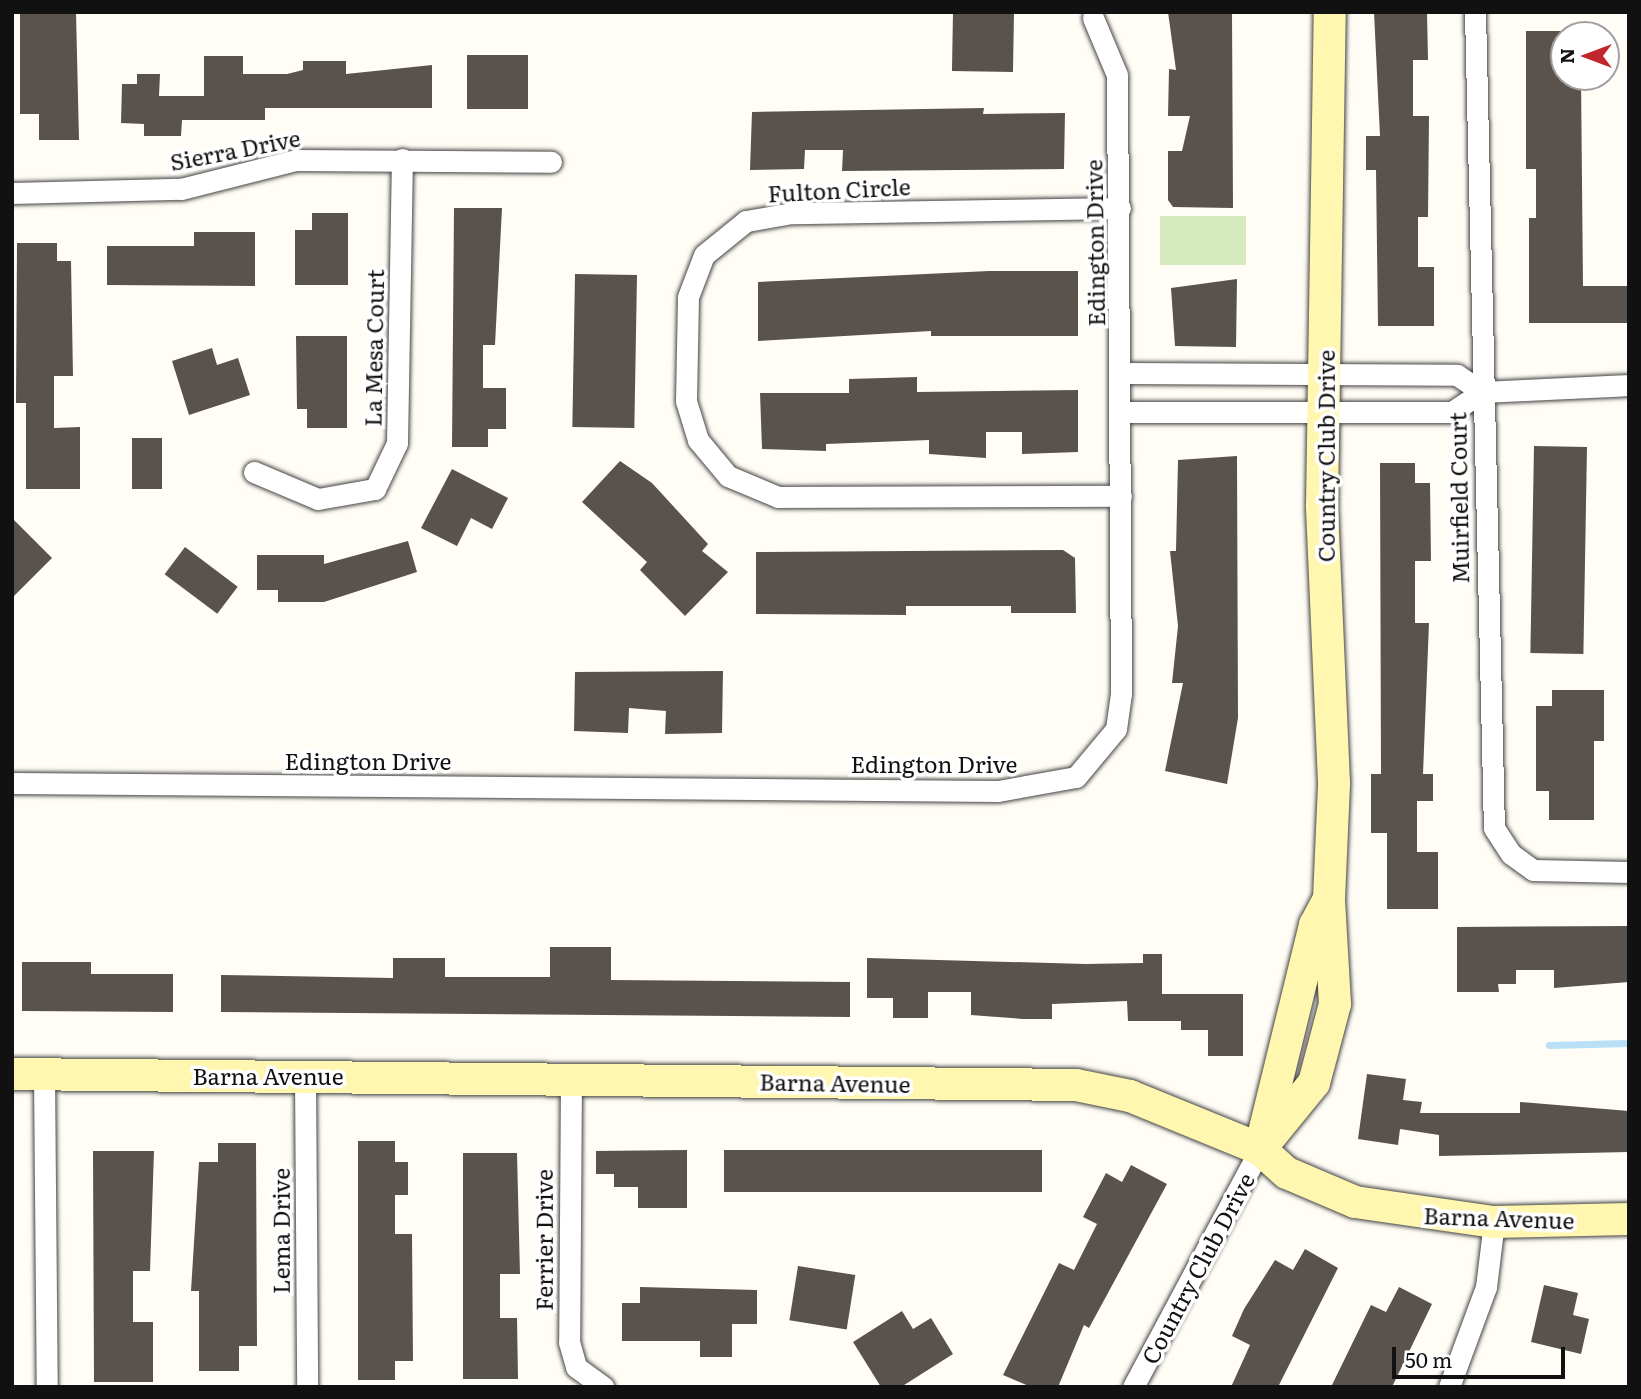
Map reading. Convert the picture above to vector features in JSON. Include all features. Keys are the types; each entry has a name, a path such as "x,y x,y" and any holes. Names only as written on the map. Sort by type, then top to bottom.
{"street":[{"name":"Country Club Drive","path":"1133,1387 1260,1149 1314,1083 1335,1004 1329,899 1334,783 1334,411 1324,375 1330,12"},
{"name":"Muirfield Court","path":"1475,12 1494,828 1510,854 1533,870 1629,872"},
{"name":"Edington Drive","path":"12,783 1046,788 1076,778 1116,729 1122,695 1122,373 1116,75 1093,18"},
{"name":"Sierra Drive","path":"12,192 181,189 296,159 551,162"},
{"name":"La Mesa Court","path":"254,472 318,499 375,489 397,443 402,159"},
{"name":"Fulton Circle","path":"1120,208 792,213 746,221 704,255 688,297 686,401 698,440 728,476 778,497 1122,496"},
{"path":"1122,373 1457,375 1482,392"},
{"path":"1199,411 1200,374"},
{"path":"1122,412 1452,412 1482,392 1629,385"},
{"path":"44,1073 47,1387"},
{"name":"Barna Avenue","path":"12,1074 1076,1085 1130,1096 1260,1149 1287,1174 1355,1202 1494,1222 1629,1219"},
{"name":"Lema Drive","path":"305,1075 307,1387"},
{"name":"Ferrier Drive","path":"571,1078 569,1342 576,1367 604,1387"},
{"path":"1449,1387 1486,1287 1494,1222"}],"green space":[{"path":"1160,216 1246,216 1246,265 1160,265"}],"building":[{"path":"20,12 76,12 79,140 39,140 39,114 20,114"},
{"path":"953,12 1014,13 1013,72 952,71"},
{"path":"1168,12 1232,12 1233,208 1173,207 1168,200 1168,151 1182,151 1190,116 1168,116 1169,69 1176,70"},
{"path":"1374,12 1427,12 1428,60 1413,60 1413,116 1429,116 1428,217 1418,217 1418,267 1434,267 1434,326 1378,326 1376,170 1366,170 1366,136 1380,136"},
{"path":"1526,31 1550,31 1550,91 1581,91 1583,286 1629,286 1629,323 1529,323 1529,218 1536,218 1536,169 1526,169"},
{"path":"467,55 528,55 528,109 467,109"},
{"path":"204,56 243,56 243,74 287,74 303,70 303,61 346,61 346,74 432,65 432,108 265,108 265,120 182,120 181,136 144,136 144,124 121,123 122,84 137,84 137,74 160,74 159,96 204,96"},
{"path":"984,108 983,114 1065,113 1064,169 842,171 843,150 805,150 804,169 750,170 752,112"},
{"path":"454,208 502,208 495,345 483,345 483,388 506,388 506,429 488,429 488,447 452,447"},
{"path":"312,213 348,213 348,285 295,285 295,230 312,230"},
{"path":"194,232 255,232 255,286 107,285 107,246 194,246"},
{"path":"17,243 57,243 57,261 71,261 73,376 54,376 54,428 80,427 80,489 26,489 26,403 16,403"},
{"path":"989,271 1078,271 1078,336 931,336 931,331 758,341 758,282"},
{"path":"575,274 637,275 634,428 572,427"},
{"path":"1237,279 1236,347 1175,346 1171,288"},
{"path":"296,336 347,336 347,428 307,428 307,409 297,409"},
{"path":"212,348 217,365 238,358 250,395 189,415 172,361"},
{"path":"917,377 917,392 1078,390 1078,452 1022,454 1022,432 986,432 986,458 929,454 929,440 826,444 826,451 762,449 760,393 849,393 849,379"},
{"path":"132,438 162,438 162,489 132,489"},
{"path":"1534,446 1587,447 1583,654 1530,653"},
{"path":"1237,456 1238,718 1227,784 1165,771 1183,683 1172,683 1178,626 1170,551 1176,551 1178,460"},
{"path":"620,461 652,483 708,544 702,551 728,572 685,616 640,570 647,562 582,502"},
{"path":"1380,463 1415,463 1415,483 1430,483 1431,561 1415,561 1415,623 1429,623 1423,774 1433,774 1433,801 1417,801 1417,852 1438,852 1438,909 1387,909 1387,833 1371,833 1371,774 1381,774"},
{"path":"452,469 508,498 492,529 471,518 457,546 421,528"},
{"path":"12,518 52,558 12,598"},
{"path":"408,541 417,572 324,602 278,602 278,590 257,590 257,555 324,555 324,564"},
{"path":"185,547 238,587 217,614 165,574"},
{"path":"1063,550 1075,558 1076,613 1011,613 1011,606 906,606 906,615 756,614 756,552"},
{"path":"723,671 722,733 665,734 666,711 629,708 628,733 574,731 575,672"},
{"path":"1552,690 1604,690 1604,741 1594,741 1594,820 1549,820 1549,791 1536,791 1536,706 1552,706"},
{"path":"1629,926 1629,982 1554,988 1554,970 1516,970 1516,984 1498,984 1499,992 1457,992 1457,927"},
{"path":"550,947 611,947 611,980 850,982 850,1017 221,1012 221,975 393,978 393,958 445,958 445,977 550,977"},
{"path":"1143,954 1162,954 1162,994 1243,994 1243,1056 1208,1056 1208,1030 1181,1030 1181,1021 1128,1021 1127,1001 1052,1004 1052,1019 1023,1019 971,1015 971,992 928,992 928,1018 893,1018 893,998 867,998 867,958 1085,964 1143,963"},
{"path":"22,962 91,962 91,974 173,974 173,1012 22,1011"},
{"path":"1367,1074 1406,1079 1403,1100 1422,1102 1420,1113 1520,1113 1520,1102 1629,1111 1629,1152 1439,1156 1439,1135 1400,1129 1398,1145 1358,1139"},
{"path":"358,1141 395,1141 395,1162 408,1162 408,1195 395,1195 395,1234 412,1234 413,1361 395,1361 395,1380 358,1380"},
{"path":"218,1143 256,1143 257,1346 239,1346 239,1371 199,1371 199,1291 191,1291 199,1162 218,1162"},
{"path":"687,1150 687,1208 638,1208 638,1187 614,1187 614,1174 596,1174 596,1151"},
{"path":"724,1150 1042,1150 1042,1192 724,1192"},
{"path":"93,1151 154,1151 150,1271 133,1271 133,1322 153,1322 153,1382 94,1382"},
{"path":"463,1153 517,1153 520,1274 500,1274 500,1318 517,1318 518,1379 463,1379"},
{"path":"1131,1165 1167,1184 1089,1328 1084,1325 1058,1387 1031,1387 1003,1375 1059,1263 1074,1270 1097,1224 1083,1217 1106,1173 1122,1182"},
{"path":"1305,1249 1338,1268 1278,1387 1231,1387 1250,1345 1232,1336 1244,1309 1275,1260 1293,1270"},
{"path":"798,1266 855,1275 847,1329 789,1320"},
{"path":"1544,1285 1578,1293 1573,1315 1589,1319 1581,1354 1531,1342"},
{"path":"640,1287 757,1290 757,1324 732,1324 732,1357 700,1357 700,1341 622,1341 622,1303 640,1303"},
{"path":"1399,1287 1432,1304 1392,1387 1331,1387 1371,1305 1386,1312"},
{"path":"902,1311 913,1329 931,1318 953,1354 901,1387 881,1387 853,1342"}],"waterway":[{"path":"1549,1045 1629,1043"}]}
